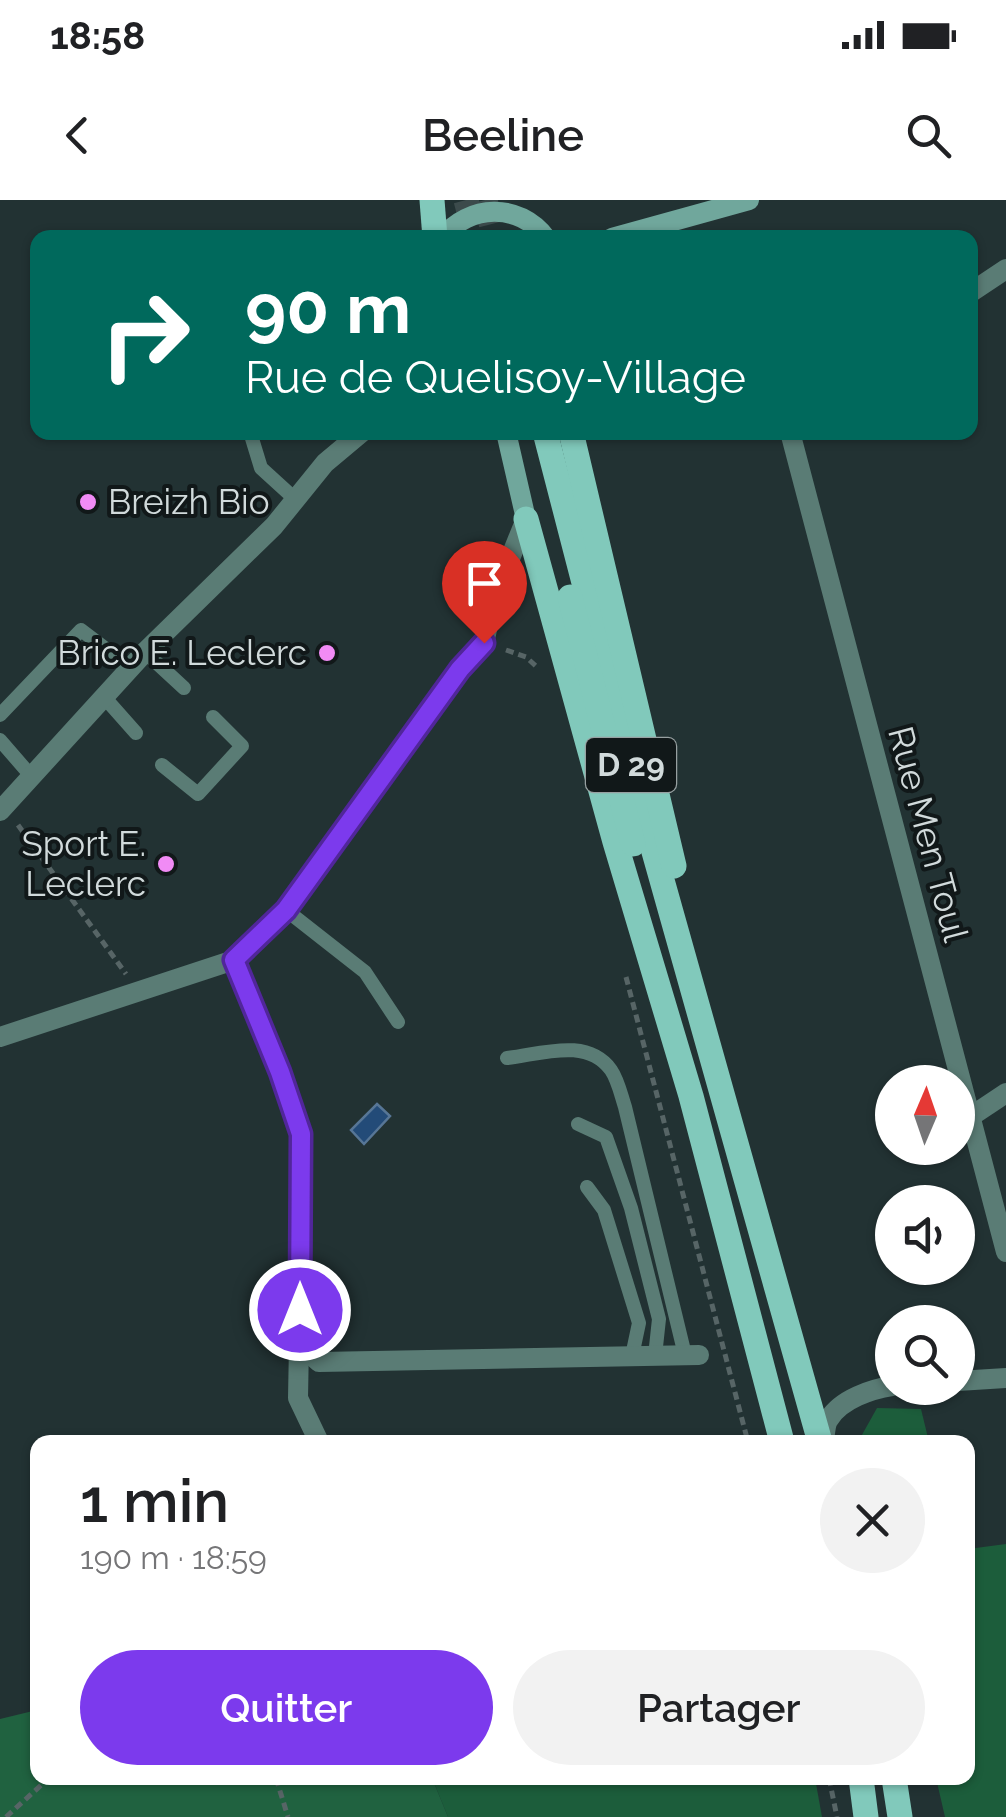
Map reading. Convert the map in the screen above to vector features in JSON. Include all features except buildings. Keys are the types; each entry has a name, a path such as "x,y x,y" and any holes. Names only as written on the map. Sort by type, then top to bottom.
{"main road":[{"path":"432,200 438,230"},
{"name":"D 29","path":"530,440 631,837 690,1096 780,1435"},
{"name":"D 29","path":"547,440 649,834 820,1435"},
{"path":"573,440 724,1095"},
{"path":"526,519 690,1096"},
{"path":"863,1785 866,1817"},
{"path":"895,1785 900,1817"}],"street":[{"path":"520,200 528,221"},
{"path":"641,230 749,200"},
{"path":"450,230 468,217 489,211 508,213 528,221 538,230"},
{"path":"978,287 1006,269"},
{"path":"325,463 338,440"},
{"path":"2,809 138,660 274,526 325,463 352,440"},
{"path":"0,1037 234,960 286,910 460,669 484,643 494,598 526,519 508,440"},
{"name":"Rue Men Toul","path":"792,440 957,1065"},
{"path":"234,960 301,1134 298,1398 316,1435"},
{"path":"975,1113 1006,1093"},
{"name":"Rue Men Toul","path":"975,1135 1006,1252"},
{"path":"299,1344 319,1362 692,1355"},
{"path":"975,1380 1006,1378"},
{"path":"824,1435 828,1419 848,1402 875,1389"}],"lane":[{"path":"252,440 261,468 294,499"},
{"path":"0,714 81,630 184,688"},
{"path":"106,698 136,733"},
{"path":"162,765 198,794 242,746 214,718"},
{"path":"0,740 32,777"},
{"path":"286,910 365,972 398,1022"},
{"path":"508,1058 578,1049 593,1052 612,1071 626,1107 692,1355"},
{"path":"578,1124 606,1137 631,1208 659,1319 655,1356"},
{"path":"587,1186 604,1210 639,1323 632,1356"}],"path":[{"path":"484,643 526,657 544,673"},
{"path":"2,809 86,916 136,994"},
{"path":"622,961 746,1435"},
{"path":"6,1817 41,1785"},
{"path":"278,1785 288,1817"},
{"path":"830,1785 837,1817"}],"green space":[{"path":"877,1408 921,1409 927,1435 862,1435"},
{"path":"1006,1544 1006,1817 945,1817 938,1785 975,1785 975,1548"},
{"path":"30,1712 30,1785 435,1785 448,1817 0,1817 0,1719"},
{"path":"435,1785 816,1785 822,1817 448,1817"}],"water":[{"path":"377,1104 390,1116 364,1144 351,1130"}],"tunnel":[{"path":"466,200 474,230"},
{"path":"485,200 493,230"}],"place":[{"name":"Breizh Bio","path":"88,502"},
{"name":"Brico E. Leclerc","path":"327,653"},
{"name":"Sport E. Leclerc","path":"166,864"}],"route":[{"path":"300,1310 301,1134 234,960 286,910 460,669 484,643"}]}
